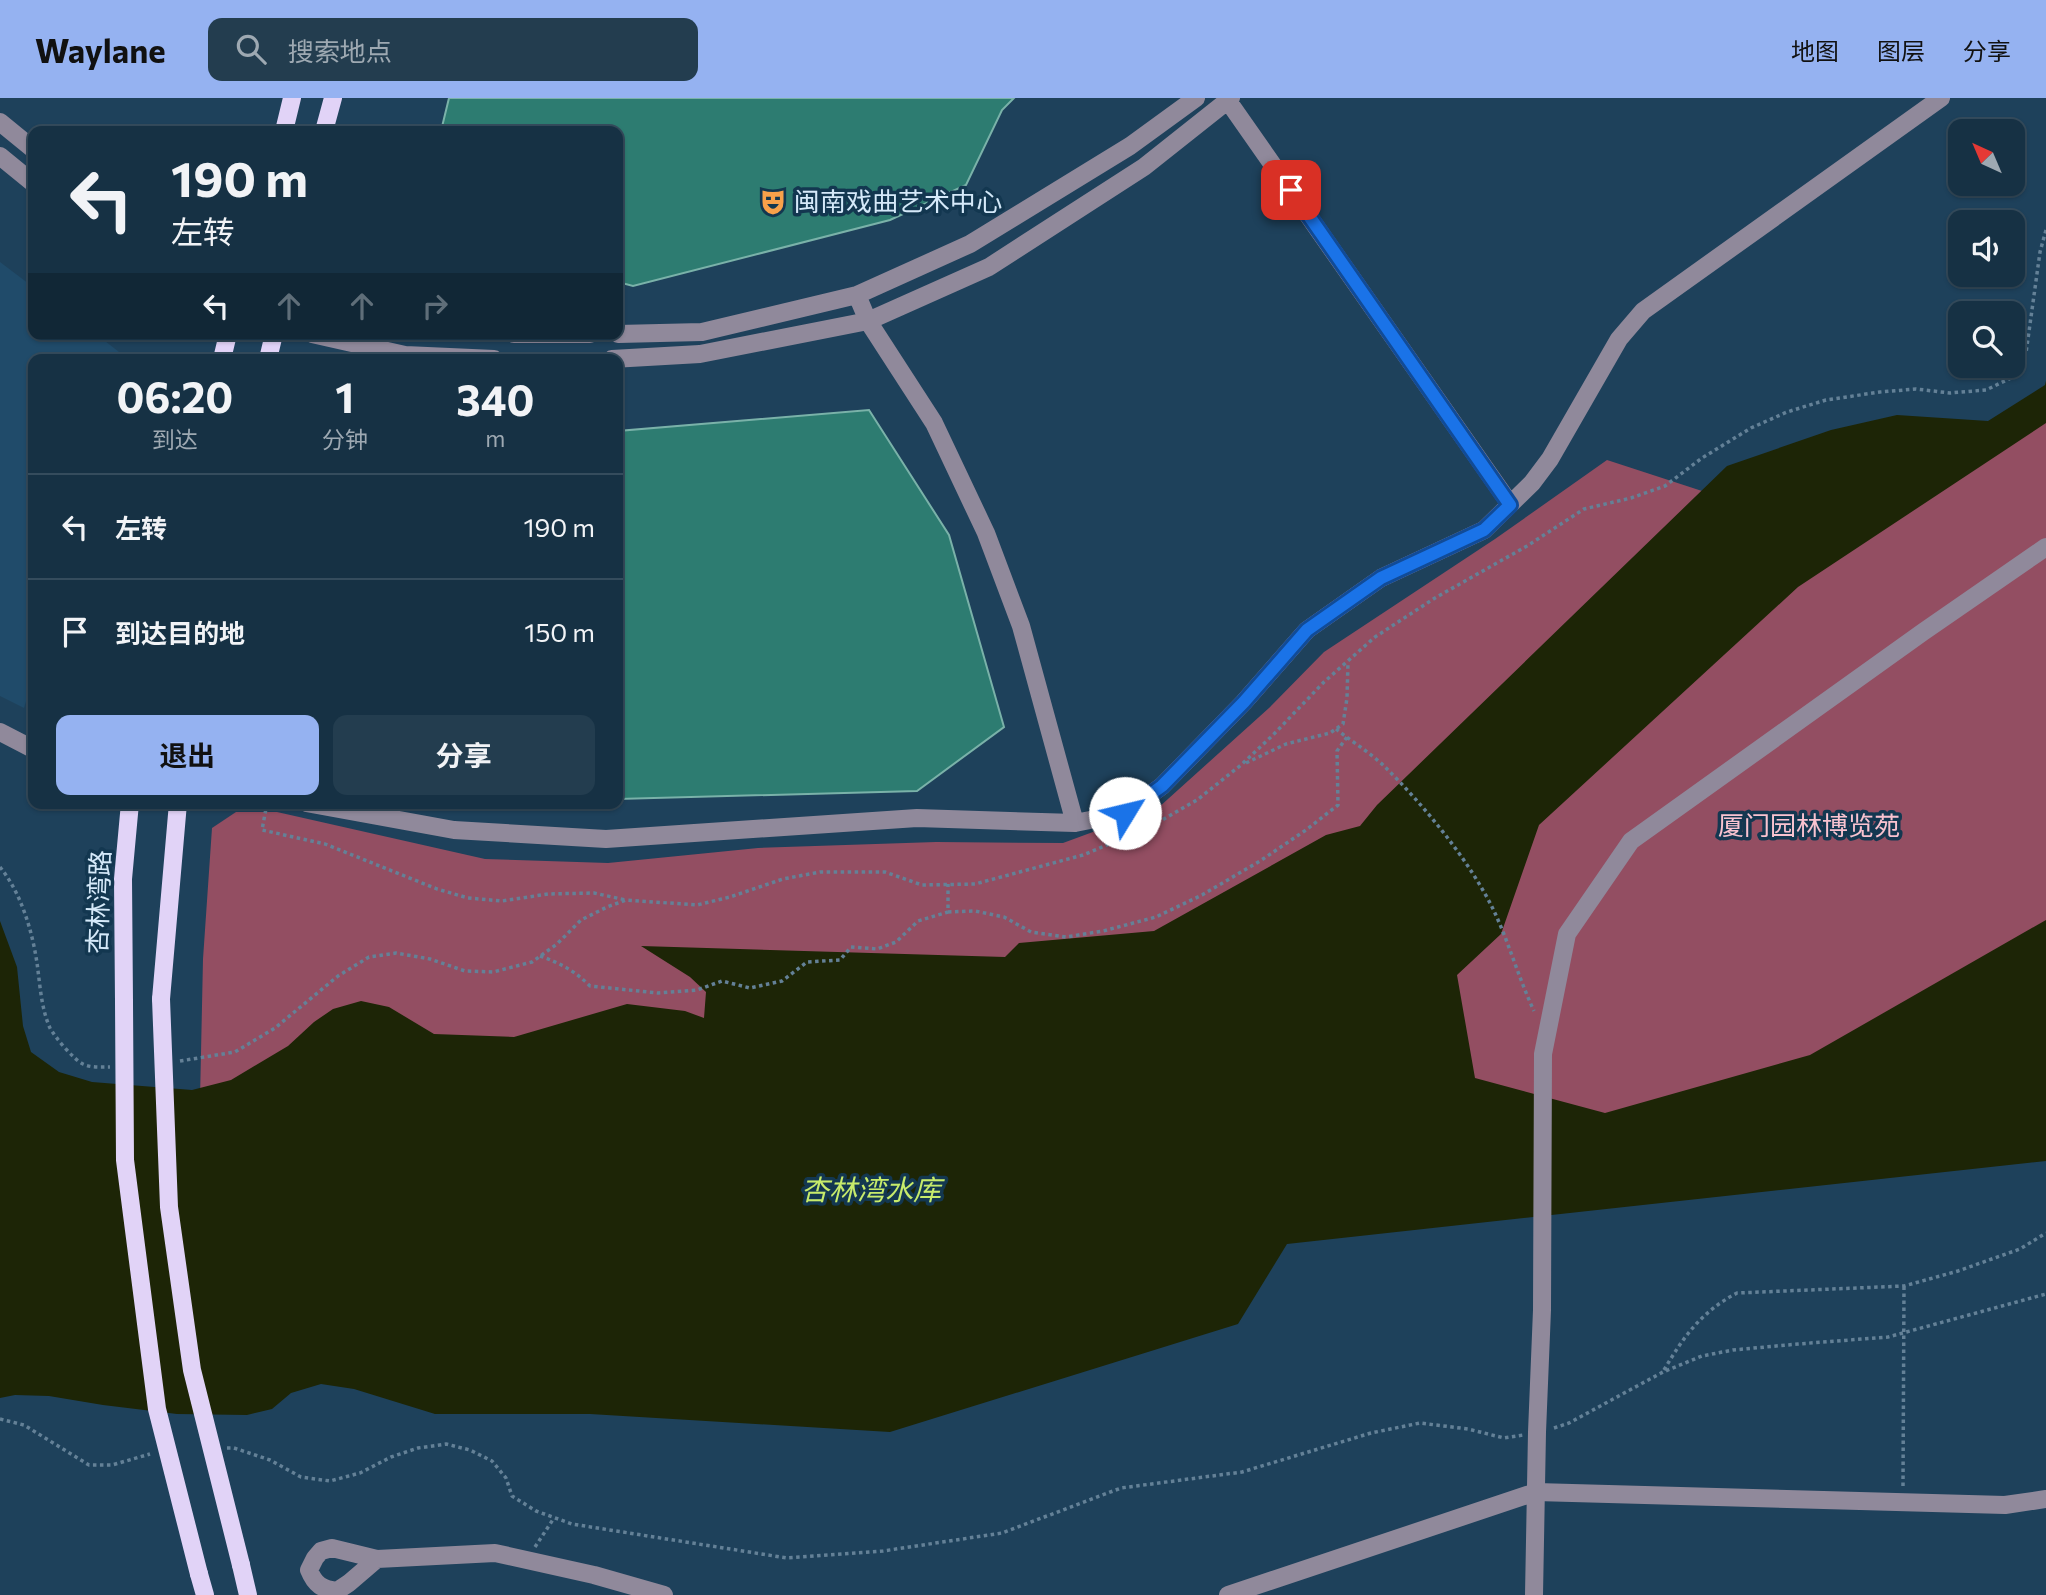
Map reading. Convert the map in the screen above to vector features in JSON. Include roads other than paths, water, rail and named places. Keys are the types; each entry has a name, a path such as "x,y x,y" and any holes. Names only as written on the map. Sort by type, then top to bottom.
{"main road":[{"path":"285,126 292,98"},
{"path":"325,126 333,98"},
{"name":"杏林湾路","path":"129,809 123,879 125,1160 157,1409 205,1595"},
{"path":"178,809 162,999 169,1208 192,1370 248,1595"}],"street":[{"path":"623,334 702,332 857,295 970,244 1130,146 1196,98"},
{"path":"339,809 454,830 606,839 917,818 1075,823 1125,813 1162,786 1307,630 1381,578 1484,530 1510,505 1532,483 1550,459 1619,339 1643,311 1941,98"},
{"path":"623,358 700,354 868,321 989,267 1144,167 1228,99 1510,505"},
{"path":"0,122 28,145"},
{"path":"0,156 28,179"},
{"path":"857,295 868,321 934,423 986,533 1021,626 1075,823"},
{"path":"339,340 401,354"},
{"path":"1534,1595 1542,1310 1544,1054 1567,934 1630,841 2046,547"},
{"path":"0,732 28,746"},
{"path":"1228,1595 1536,1492 2005,1505 2046,1499"},
{"path":"377,1559 495,1553 594,1575 664,1595"}],"water":[{"name":"杏林湾水库","path":"2046,381 2046,423 1798,587 1539,825 1501,934 1457,975 1475,1078 1605,1113 1810,1055 2046,920 2046,1161 1287,1244 1238,1324 890,1432 590,1414 435,1414 354,1389 321,1384 291,1393 272,1409 247,1415 177,1414 49,1396 15,1395 0,1398 0,921 17,967 23,1026 31,1052 59,1072 92,1082 192,1090 231,1080 288,1046 333,1009 361,1001 389,1007 434,1034 514,1037 627,1004 685,1011 704,1018 706,992 690,977 641,946 1005,957 1019,943 1154,931 1326,835 1360,826 1377,805 1727,466 1831,430 1897,415 1988,421 2045,385"}],"place":[{"name":"闽南戏曲艺术中心","path":"773,202"}],"park label":[{"name":"厦门园林博览苑","path":"1809,826"}]}
